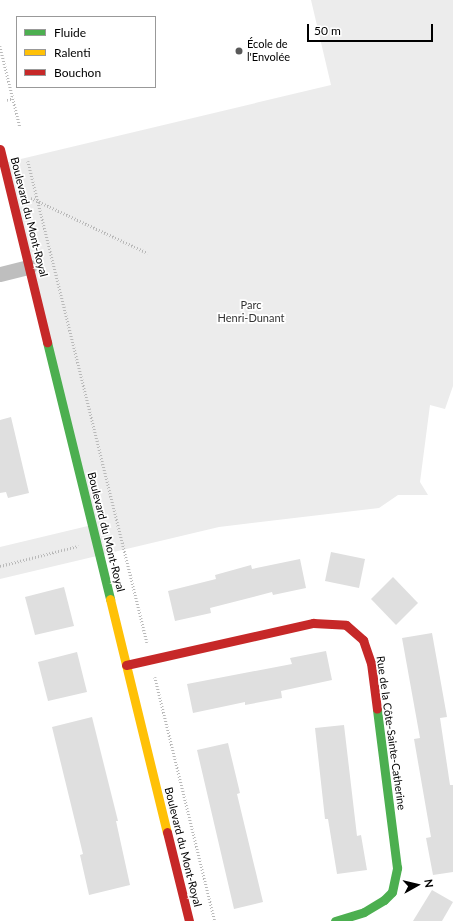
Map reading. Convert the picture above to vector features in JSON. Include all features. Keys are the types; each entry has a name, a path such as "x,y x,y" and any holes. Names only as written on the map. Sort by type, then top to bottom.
{"street":[{"name":"Boulevard du Mont-Royal","path":"0,149 189,921"},
{"path":"0,274 29,267"},
{"name":"Rue de la Côte-Sainte-Catherine","path":"126,665 313,623 346,625 363,640 371,663 396,874 392,892 384,900 364,912 335,921"}],"path":[{"path":"0,46 20,127"},
{"path":"7,100 13,98"},
{"path":"28,161 119,523 147,642"},
{"path":"11,194 37,199 148,253"},
{"path":"0,566 96,542"},
{"path":"155,677 215,921"}],"green space":[{"name":"Parc Henri-Dunant","path":"311,0 453,0 453,386 445,409 430,405 420,482 428,495 398,495 379,508 219,527 0,579 0,547 92,525 4,163 331,85"}],"building":[{"path":"11,417 29,493 8,498 6,492 0,493 0,420"},
{"path":"331,552 365,559 359,588 325,581"},
{"path":"300,559 306,588 273,595 272,592 210,608 211,613 175,621 168,591 216,579 215,575 251,565 252,569"},
{"path":"393,577 418,603 396,625 371,599"},
{"path":"64,587 74,626 35,635 25,597"},
{"path":"432,633 447,717 440,718 450,785 453,785 453,872 433,875 426,838 431,837 414,739 420,738 402,638"},
{"path":"326,651 332,680 281,691 282,698 245,705 245,702 193,713 187,684 292,664 290,658"},
{"path":"77,652 87,692 48,701 38,662"},
{"path":"92,717 118,821 116,821 130,885 89,895 80,855 83,854 52,727"},
{"path":"344,725 357,836 361,835 367,870 337,874 328,819 325,819 315,728"},
{"path":"228,743 240,793 237,794 263,902 234,909 197,750"},
{"path":"432,890 453,902 442,921 413,921"}],"traffic: fast":[{"path":"47,342 110,599"},
{"path":"335,921 364,912 384,900 392,892 397,868 377,709"}],"traffic: slow":[{"path":"110,599 167,832"}],"traffic: jam":[{"path":"0,149 47,342"},
{"path":"126,665 313,623 346,625 363,640 371,663 377,709"},
{"path":"167,832 189,921"}],"place":[{"name":"École de l'Envolée","path":"239,51"}]}
